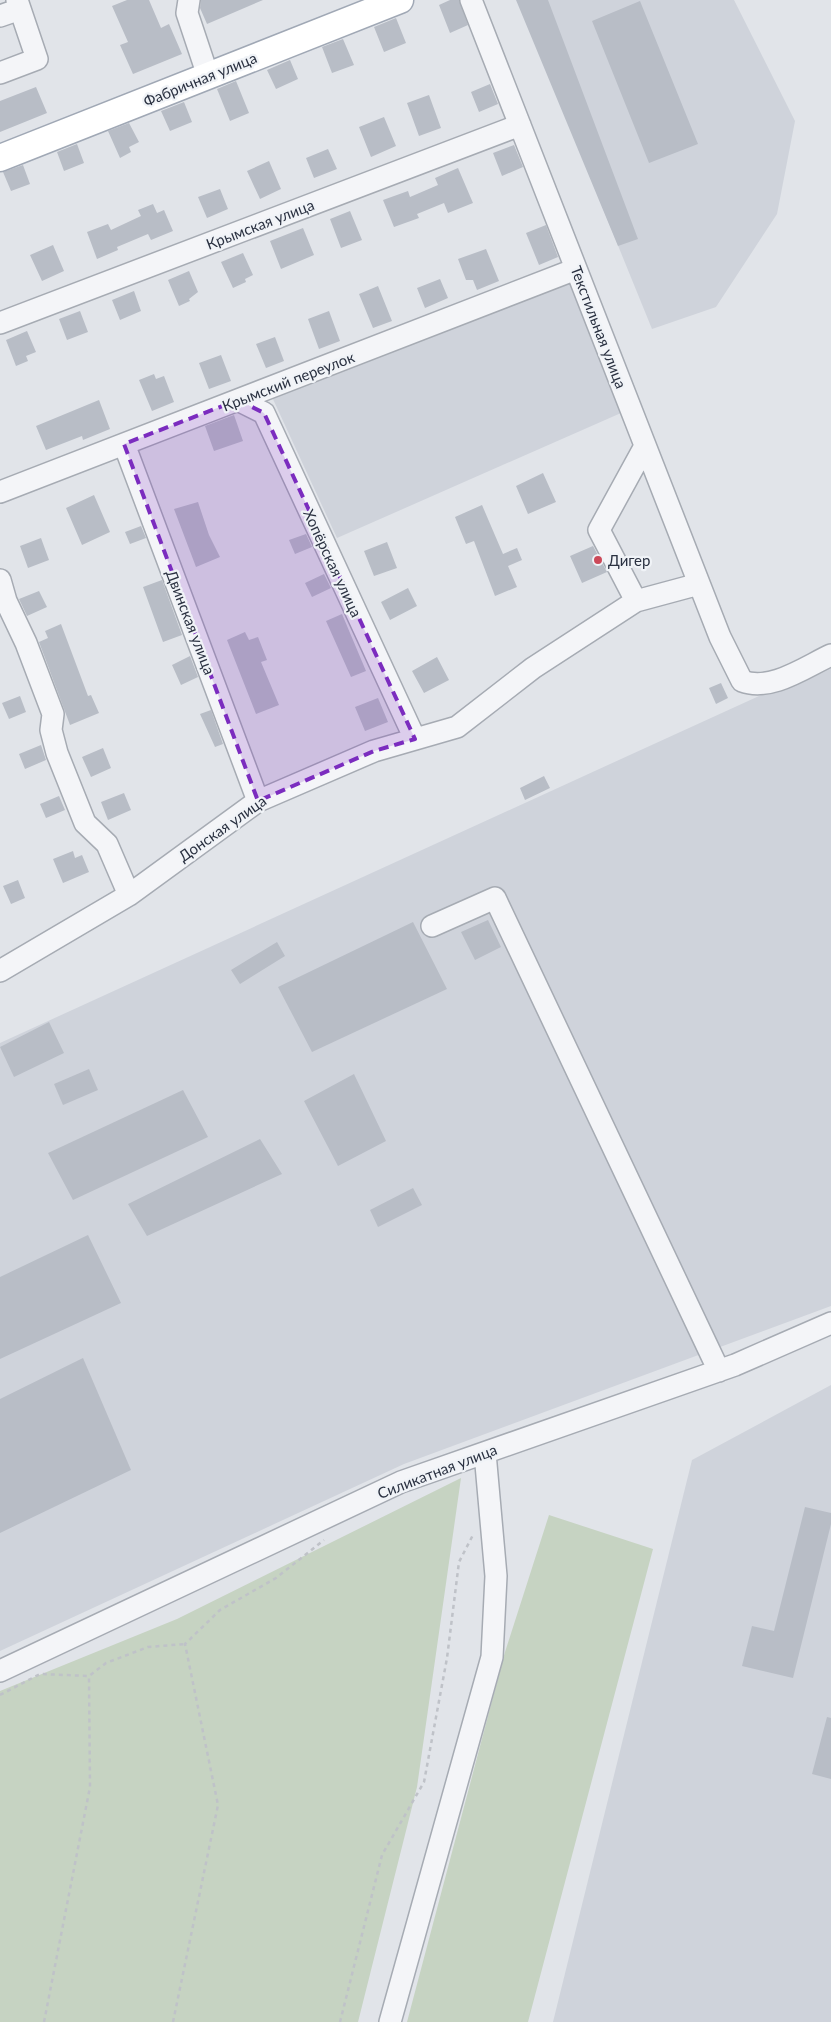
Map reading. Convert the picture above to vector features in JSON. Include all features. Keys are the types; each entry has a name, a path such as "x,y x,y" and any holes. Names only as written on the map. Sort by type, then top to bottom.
{"main road":[{"name":"Фабричная улица","path":"0,158 400,0"}],"street":[{"path":"189,0 187,13 208,76"},
{"name":"Текстильная улица","path":"471,0 699,584 742,681 754,686 777,681 831,655"},
{"path":"0,16 18,5 37,59 0,73"},
{"name":"Крымская улица","path":"0,323 520,125"},
{"name":"Крымский переулок","path":"0,492 576,270"},
{"name":"Хопёрская улица","path":"238,400 264,413 415,738"},
{"name":"Двинская улица","path":"124,444 258,800"},
{"path":"636,601 600,530 645,446"},
{"path":"0,580 6,601 26,643 53,714 51,730 57,753 85,822 107,844 129,895"},
{"name":"Донская улица","path":"0,971 129,895 258,800 374,751 457,726 534,668 636,601 699,584"},
{"path":"432,926 495,898 719,1371"},
{"name":"Силикатная улица","path":"0,1671 401,1482 719,1371 831,1323"},
{"path":"390,2022 492,1657 496,1576 485,1453"}],"path":[{"path":"340,2022 382,1855 424,1782 447,1658 459,1562 490,1503"},
{"path":"0,1695 40,1674 89,1676 106,1663 148,1647 185,1644 220,1610 276,1578 326,1538"},
{"path":"173,2022 218,1805 185,1644"},
{"path":"44,2022 90,1787 89,1676"}],"highlighted area":[{"path":"238,400 264,413 415,739 374,751 258,801 124,444"}],"shaded area":[{"path":"518,0 734,0 795,121 777,214 716,307 652,329"},
{"path":"570,281 621,413 337,538 272,397"},
{"path":"831,663 831,1306 404,1464 0,1651 0,1043"},
{"path":"831,1385 831,2022 553,2022 692,1460"}],"green space":[{"path":"461,1478 417,1787 358,2022 0,2022 0,1691 177,1619"},
{"path":"549,1515 653,1549 528,2022 407,2022 505,1652"}],"building":[{"path":"127,0 149,0 161,28 169,24 182,54 133,74 120,45 128,42 112,6"},
{"path":"201,0 263,0 207,24 200,8"},
{"path":"450,0 459,0 468,25 450,33 439,5"},
{"path":"516,0 548,0 638,239 618,246"},
{"path":"640,1 698,144 649,163 592,21"},
{"path":"396,18 406,43 384,52 374,27"},
{"path":"343,39 354,65 332,73 322,47"},
{"path":"290,60 298,79 276,89 267,70"},
{"path":"236,81 249,113 230,121 217,89"},
{"path":"490,84 498,104 479,112 471,92"},
{"path":"36,87 47,113 0,132 0,101"},
{"path":"429,95 441,128 419,136 407,103"},
{"path":"184,102 192,122 170,131 161,111"},
{"path":"384,117 396,146 371,157 359,127"},
{"path":"129,123 139,142 129,147 131,152 120,158 108,131"},
{"path":"77,144 84,163 64,171 57,152"},
{"path":"514,145 523,167 502,176 493,153"},
{"path":"328,149 337,169 314,178 306,158"},
{"path":"269,161 281,189 260,199 247,171"},
{"path":"23,165 30,184 11,191 3,172"},
{"path":"458,168 473,203 448,213 444,203 417,214 419,218 394,227 383,200 408,191 410,197 438,185 435,178"},
{"path":"220,189 228,209 207,218 198,197"},
{"path":"153,204 157,213 164,210 173,231 151,240 148,234 117,247 118,250 97,259 87,232 108,224 111,230 141,216 138,210"},
{"path":"350,211 362,240 341,248 330,219"},
{"path":"546,225 558,257 539,265 526,233"},
{"path":"303,228 314,255 281,269 270,241"},
{"path":"53,245 64,271 42,281 30,255"},
{"path":"486,249 499,281 477,290 473,280 466,280 458,259"},
{"path":"243,253 253,275 245,279 246,282 233,288 221,262"},
{"path":"189,271 198,292 189,299 190,301 179,306 168,280"},
{"path":"440,279 448,298 425,308 417,288"},
{"path":"378,286 392,321 373,328 359,294"},
{"path":"134,291 141,311 120,320 112,300"},
{"path":"80,311 88,332 67,340 59,319"},
{"path":"329,311 340,341 319,349 308,319"},
{"path":"27,331 36,352 26,356 28,361 16,366 6,340"},
{"path":"275,337 284,361 266,368 256,344"},
{"path":"221,355 231,381 209,389 199,363"},
{"path":"154,374 156,379 164,376 174,402 152,411 139,380"},
{"path":"99,400 110,429 83,440 82,436 46,450 36,426"},
{"path":"234,415 243,441 214,451 205,426"},
{"path":"543,473 556,502 528,514 516,486"},
{"path":"94,495 110,532 82,545 66,508"},
{"path":"198,502 209,535 220,557 196,567 174,509"},
{"path":"482,505 503,554 517,548 522,560 508,566 517,587 495,596 474,541 466,544 455,517"},
{"path":"141,526 146,538 130,544 125,532"},
{"path":"306,534 312,547 295,554 289,540"},
{"path":"41,538 49,560 28,568 20,546"},
{"path":"387,542 397,568 374,576 364,551"},
{"path":"593,546 607,572 582,583 570,556"},
{"path":"324,574 331,588 312,597 305,583"},
{"path":"162,580 182,635 163,642 143,587"},
{"path":"408,588 417,606 390,620 381,602"},
{"path":"39,591 47,607 27,616 19,599"},
{"path":"342,614 366,671 351,677 326,621"},
{"path":"61,624 88,696 91,695 99,713 70,725 39,642 48,638 45,631"},
{"path":"245,632 249,640 258,637 267,660 261,662 279,705 256,714 227,640"},
{"path":"190,656 198,677 181,685 172,665"},
{"path":"437,657 449,680 424,693 412,671"},
{"path":"721,683 728,698 716,704 709,688"},
{"path":"20,696 26,712 9,719 2,703"},
{"path":"378,698 388,722 365,731 355,707"},
{"path":"211,710 223,744 215,747 200,714"},
{"path":"41,745 46,760 25,769 19,754"},
{"path":"103,748 111,768 91,777 82,757"},
{"path":"544,776 550,788 525,800 520,788"},
{"path":"124,793 131,810 108,820 101,802"},
{"path":"59,796 65,810 46,818 40,804"},
{"path":"73,851 75,858 82,855 89,872 63,883 53,859"},
{"path":"18,880 25,898 11,904 3,886"},
{"path":"488,920 501,947 475,960 461,932"},
{"path":"413,922 447,989 312,1052 278,987"},
{"path":"277,942 285,956 240,984 231,970"},
{"path":"49,1022 64,1053 14,1077 0,1047"},
{"path":"89,1069 98,1090 63,1105 54,1084"},
{"path":"354,1074 386,1141 338,1166 304,1101"},
{"path":"183,1090 208,1137 73,1200 48,1153"},
{"path":"260,1139 282,1174 147,1236 128,1204"},
{"path":"413,1188 422,1205 378,1227 370,1210"},
{"path":"88,1235 121,1303 0,1359 0,1277"},
{"path":"83,1358 131,1470 0,1533 0,1399"},
{"path":"805,1507 831,1513 831,1524 793,1678 742,1666 752,1626 774,1631"},
{"path":"827,1717 831,1718 831,1779 812,1774"}],"place":[{"name":"Дигер","path":"598,560"}]}
